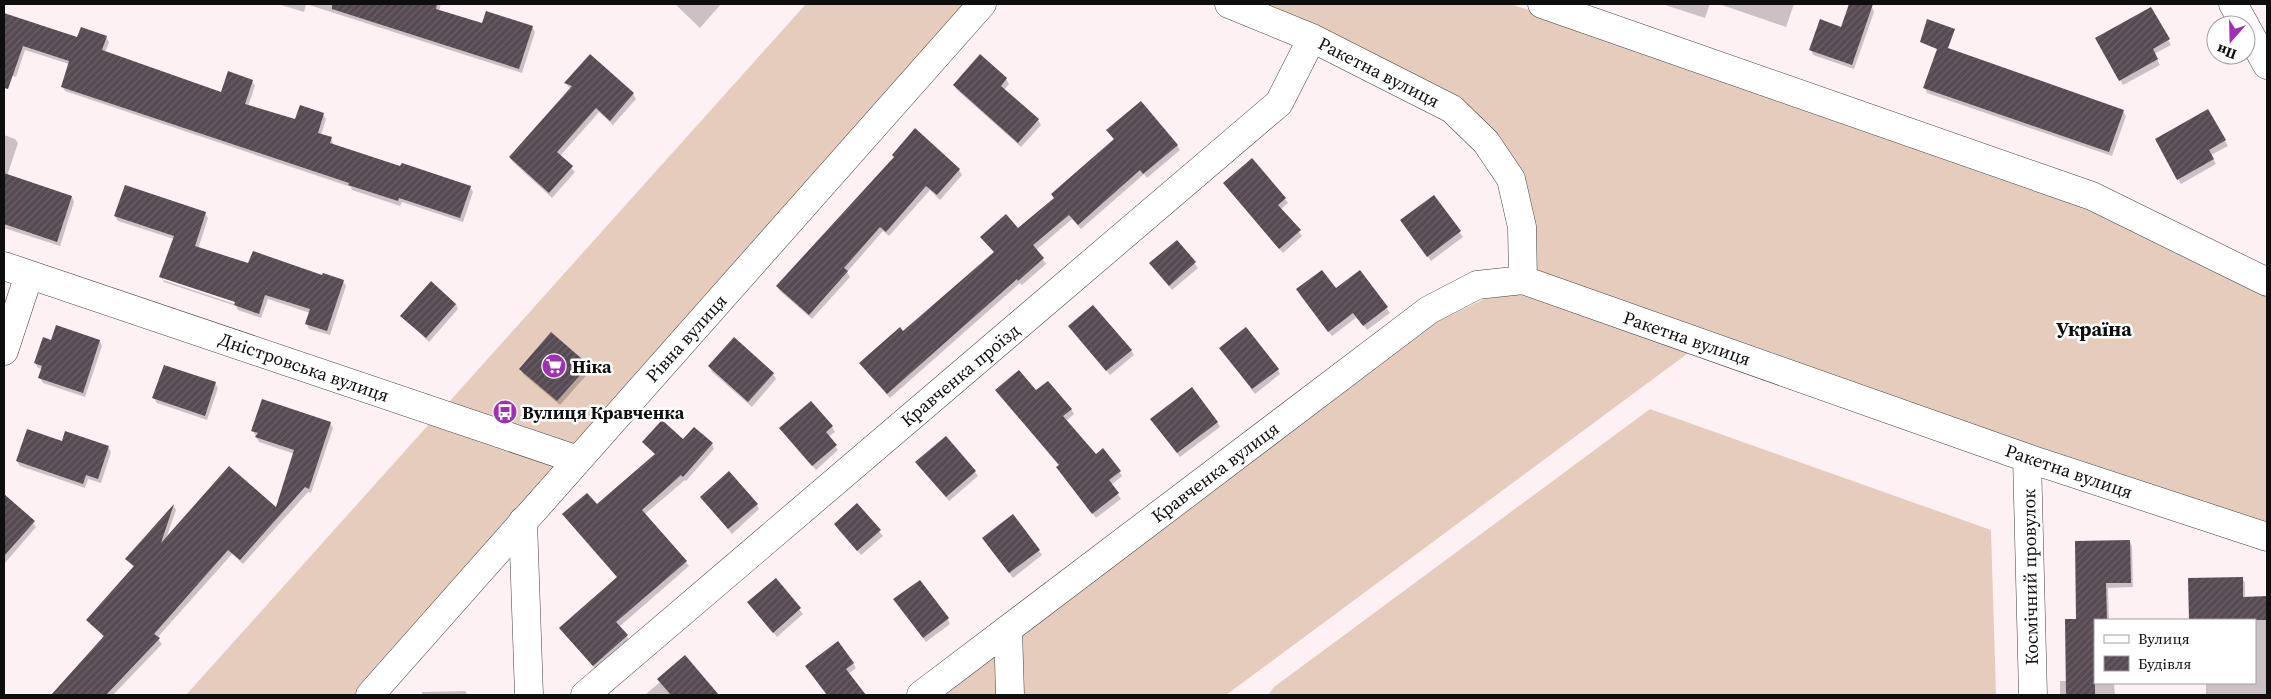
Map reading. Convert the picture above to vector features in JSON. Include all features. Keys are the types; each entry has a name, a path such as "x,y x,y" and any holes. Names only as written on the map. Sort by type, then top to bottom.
{"street":[{"name":"Рівна вулиця","path":"370,695 982,4"},
{"name":"Ракетна вулиця","path":"1229,4 1312,38 1452,109 1486,142 1511,179 1522,228 1523,280 2027,458 2267,537"},
{"path":"1542,4 2092,196 2267,282"},
{"path":"2233,4 2239,15"},
{"name":"Кравченка проїзд","path":"585,695 1278,104 1312,38"},
{"path":"2256,46 2267,65"},
{"name":"Дністровська вулиця","path":"4,266 578,460"},
{"path":"4,351 29,275"},
{"name":"Кравченка вулиця","path":"921,695 1429,310 1477,284 1523,280"},
{"name":"Космічний провулок","path":"2027,458 2033,695"},
{"path":"523,521 529,695"},
{"path":"1008,629 1010,695"}],"shaded area":[{"path":"806,4 974,4 362,695 186,695"},
{"path":"1259,4 1511,4 2082,203 2267,294 2267,524 2000,436 1714,334 1226,695 943,695 1434,323 1484,299 1531,292 1494,134"},
{"path":"1650,409 1991,530 1996,695 1268,695 1274,687"}],"building":[{"path":"332,4 437,4 436,9 482,23 486,11 533,26 519,69 332,9"},
{"path":"1849,4 1873,4 1852,65 1809,50 1820,19 1841,27"},
{"path":"2151,7 2170,39 2153,49 2158,59 2119,81 2095,38"},
{"path":"4,13 77,37 81,27 107,36 102,50 221,92 228,71 253,80 245,104 295,119 300,105 324,113 318,133 332,137 330,143 400,166 402,163 471,186 460,218 399,198 398,201 348,185 349,183 61,87 69,61 23,46 8,89 4,88"},
{"path":"1927,19 1955,29 1948,48 2124,110 2109,152 1923,88 1937,49 1920,42"},
{"path":"590,54 634,93 610,121 596,108 557,152 573,166 549,193 509,157 572,86 564,83"},
{"path":"980,54 1007,78 1001,86 1039,119 1018,143 953,85"},
{"path":"1141,101 1178,145 1143,174 1140,170 1078,225 1069,215 1033,245 1044,258 1018,281 1017,279 887,394 859,363 900,327 903,331 994,252 980,237 1006,214 1018,228 1054,198 1051,194 1114,139 1106,130"},
{"path":"2208,109 2226,140 2209,150 2214,159 2177,180 2155,139"},
{"path":"915,128 960,169 937,195 926,186 886,232 880,227 844,268 848,271 809,315 776,286 894,157 892,155"},
{"path":"1252,158 1286,198 1278,205 1301,230 1279,249 1223,183"},
{"path":"4,173 72,196 57,242 4,224"},
{"path":"125,185 206,212 195,246 248,263 253,251 322,275 323,273 344,280 327,331 305,324 310,309 265,295 259,314 234,305 235,302 159,277 174,236 114,216"},
{"path":"1434,195 1461,231 1427,257 1400,220"},
{"path":"1177,240 1196,262 1169,286 1149,263"},
{"path":"1322,270 1336,288 1360,270 1388,307 1363,326 1353,313 1328,332 1296,289"},
{"path":"431,281 456,304 426,338 400,316"},
{"path":"1093,305 1132,350 1106,371 1068,326"},
{"path":"56,325 100,340 83,393 38,378 42,366 34,363 43,337 51,340"},
{"path":"1246,327 1279,369 1252,389 1219,348"},
{"path":"551,332 589,365 557,401 519,369"},
{"path":"734,337 774,373 748,402 708,366"},
{"path":"164,365 216,382 205,416 152,398"},
{"path":"1019,370 1036,390 1048,381 1072,409 1063,416 1096,454 1103,448 1121,471 1109,480 1119,493 1092,514 1056,467 1059,465 995,390"},
{"path":"1192,387 1218,422 1177,453 1150,419"},
{"path":"262,399 331,422 309,489 305,487 240,560 228,550 154,634 160,638 106,695 51,695 104,636 86,620 134,566 125,559 174,504 161,543 229,466 276,507 294,450 255,437 258,433 251,431"},
{"path":"811,401 833,426 826,432 837,445 812,466 779,428"},
{"path":"662,420 683,439 694,427 713,443 683,477 681,475 642,510 687,561 616,622 628,635 593,666 559,628 617,577 562,514 587,493 597,504 655,454 642,442"},
{"path":"27,429 62,441 65,431 109,446 98,479 86,475 83,484 16,461"},
{"path":"946,436 976,471 946,497 915,462"},
{"path":"729,471 758,504 728,529 700,497"},
{"path":"4,494 35,521 4,556"},
{"path":"857,503 881,530 857,551 834,524"},
{"path":"1013,514 1040,550 1009,573 982,538"},
{"path":"2130,540 2131,583 2106,583 2107,619 2094,619 2095,695 2066,695 2065,619 2076,619 2075,541"},
{"path":"2243,577 2243,597 2267,596 2267,620 2189,619 2188,578"},
{"path":"776,578 801,608 773,633 747,602"},
{"path":"920,580 949,618 923,638 893,599"},
{"path":"838,641 854,663 846,669 866,695 827,695 805,666"},
{"path":"685,655 719,695 671,695 657,679"}],"place":[{"name":"Ніка","path":"554,366"},
{"name":"Вулиця Кравченка","path":"505,412"}],"district":[{"name":"Україна","path":"2094,329"}]}
